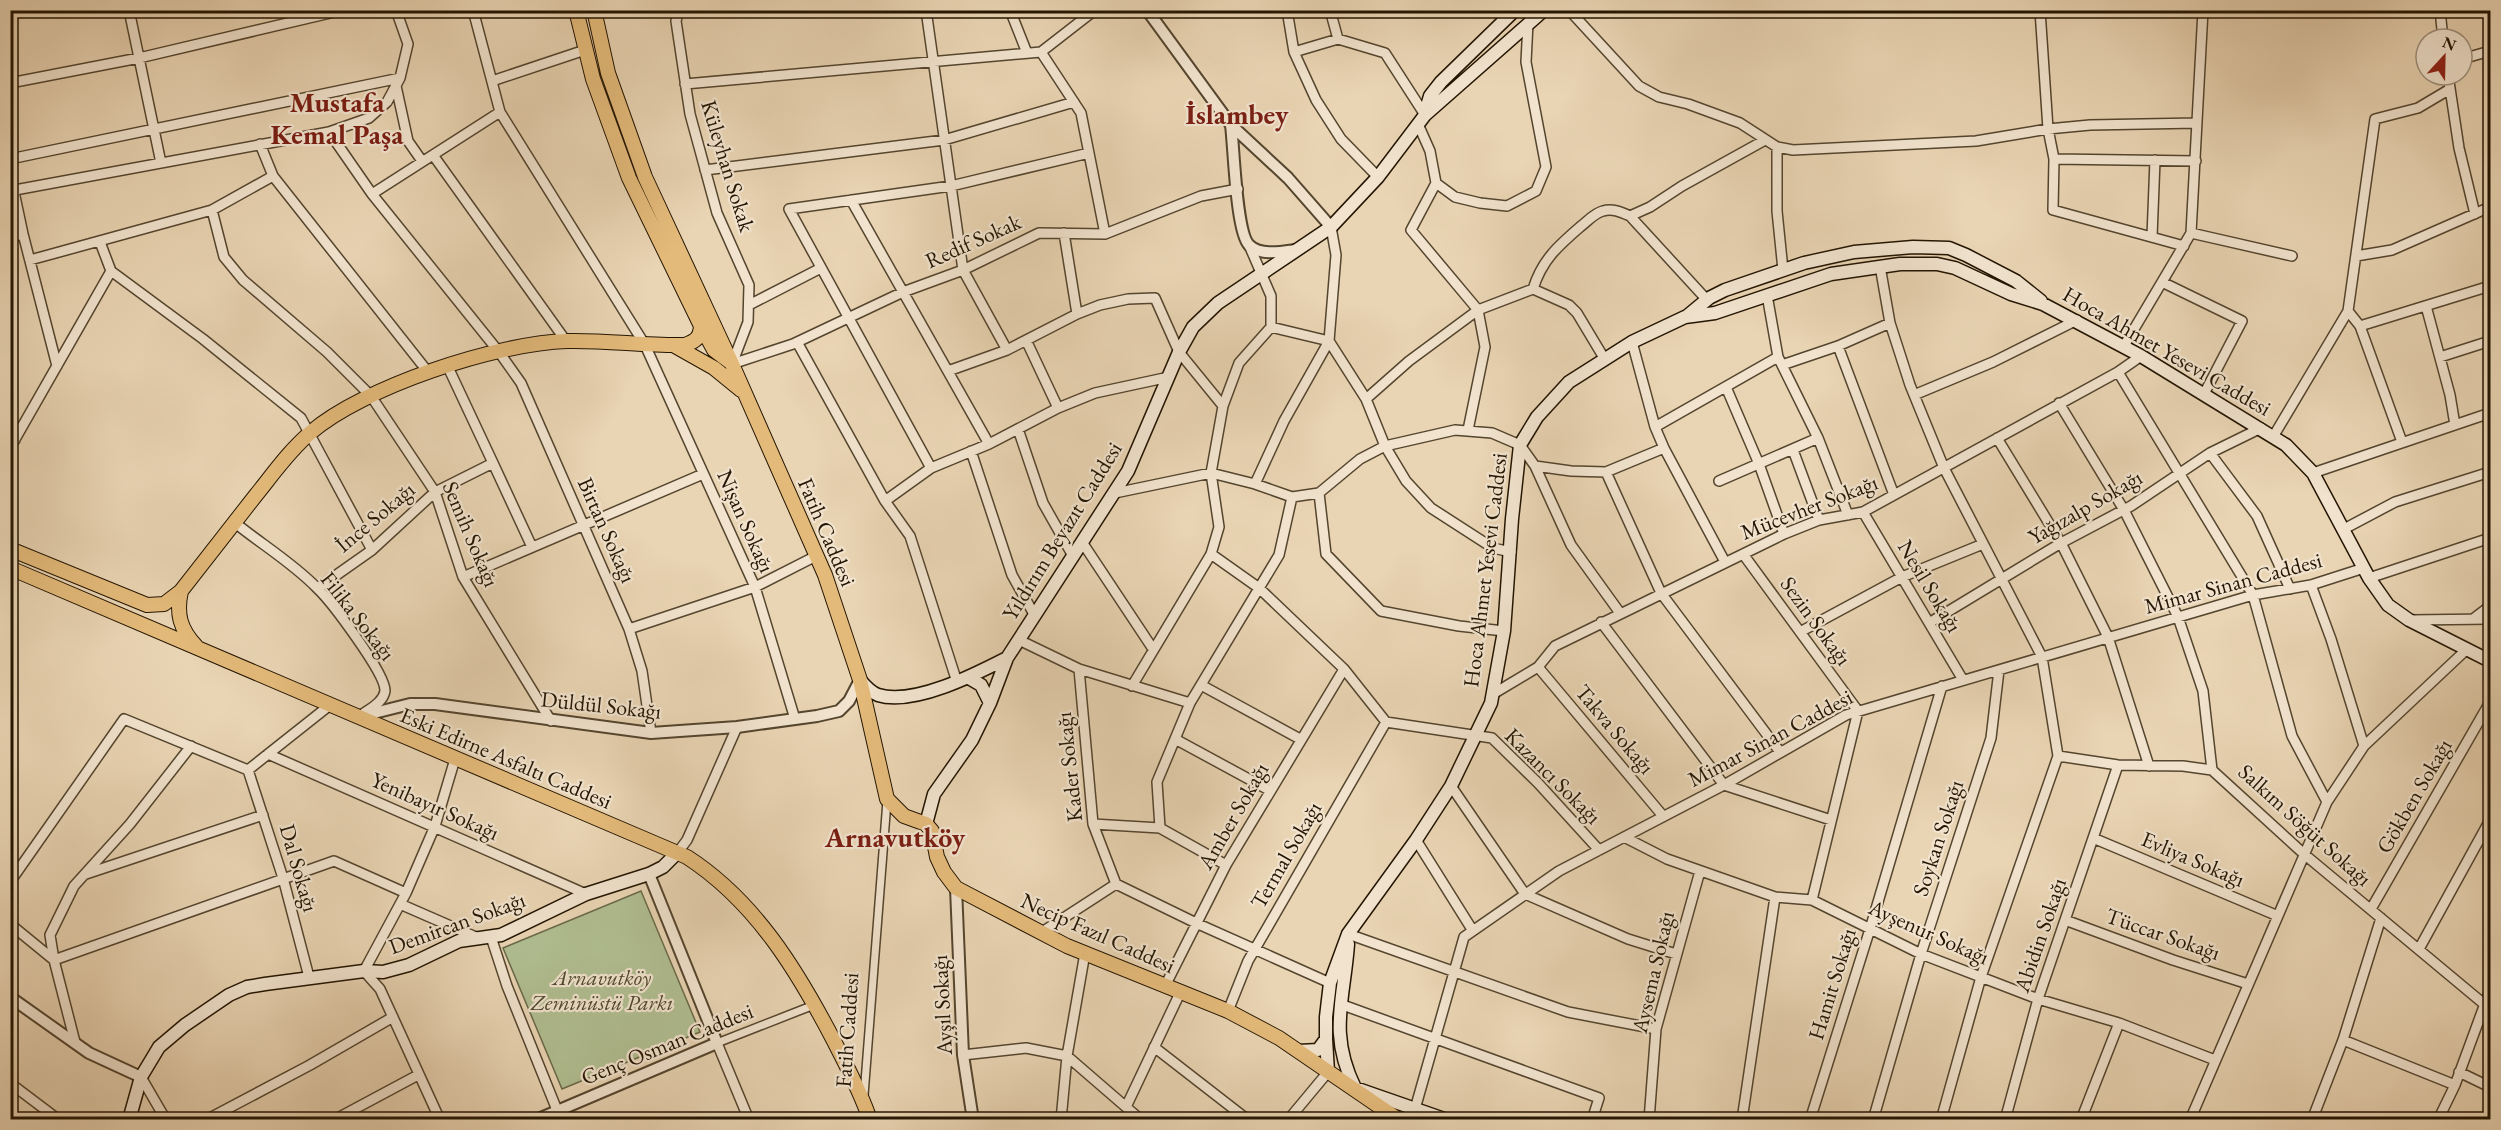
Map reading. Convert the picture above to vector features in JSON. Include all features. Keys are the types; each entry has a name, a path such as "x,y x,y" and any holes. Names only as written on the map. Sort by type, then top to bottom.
{"main road":[{"path":"576,10 593,79 629,178 714,350 732,364"},
{"name":"Fatih Caddesi","path":"594,10 608,72 645,177 732,364 816,556 860,680 887,799"},
{"path":"1421,119 1430,96 1441,82 1515,10"},
{"name":"Yıldırım Beyazıt Caddesi","path":"926,824 934,794 972,740 990,703 1007,658 1115,493 1138,452 1179,352 1193,327 1204,315 1261,272 1331,227 1378,177 1421,119 1544,10"},
{"path":"1685,317 1725,290 1783,270 1854,252 1936,247 1966,255 1999,271 2016,281 2043,304"},
{"name":"Hoca Ahmet Yesevi Caddesi","path":"1329,1072 1326,1017 1330,983 1348,934 1360,914 1416,840 1451,786 1491,703 1504,631 1520,445 1548,403 1569,382 1632,342 1685,317 1715,313 1831,274 1880,266 1918,264 1955,268 2011,294 2043,304 2142,356 2273,437 2303,461 2313,473 2366,573 2388,605 2409,620 2490,661"},
{"path":"10,549 147,605 164,604 181,591 281,464 310,433 335,415 371,396 447,365 499,352 566,341 685,345 696,341 702,326"},
{"path":"673,345 714,368 745,394"},
{"name":"Eski Edirne Asfaltı Caddesi","path":"12,571 198,647 455,759 678,852 698,864 744,905 777,944 814,1005 863,1100 870,1119"},
{"path":"181,591 178,608 180,623 187,636 198,647"},
{"path":"860,680 871,691 886,696 904,696 963,680 1007,658"},
{"path":"963,680 981,685 990,703"},
{"path":"887,799 904,816 926,824"},
{"name":"Necip Fazıl Caddesi","path":"926,824 932,831 940,865 956,888 1085,953 1228,1011 1279,1038 1399,1119"},
{"name":"Demircan Sokağı","path":"129,1119 141,1077 159,1047 185,1025 229,995 247,987 395,969 459,941 501,934 586,894 650,874 663,867 678,852"},
{"name":"Hoca Ahmet Yesevi Caddesi","path":"1348,934 1346,971 1340,1004 1340,1049 1343,1065 1355,1088"},
{"path":"1299,1051 1318,1050 1326,1039"},
{"path":"1355,1088 1447,1119"},
{"path":"2214,1119 2241,1119"}],"street":[{"path":"129,10 161,162"},
{"path":"10,83 139,58 343,10"},
{"path":"15,190 329,132 369,118 387,102 398,82 408,44 396,10"},
{"name":"Nişan Sokağı","path":"473,10 500,112 645,345 755,587 795,719"},
{"name":"Küleyhan Sokak","path":"678,10 676,21 690,114 717,213 749,285 748,322 732,364"},
{"path":"926,10 963,270 1007,350"},
{"path":"1010,10 1027,53"},
{"path":"685,84 1041,52 1095,10"},
{"path":"1147,10 1231,125 1288,178 1331,227 1336,255 1329,341 1284,421 1255,484"},
{"path":"1287,10 1294,52 1317,100 1341,139 1378,177"},
{"path":"1330,10 1338,39"},
{"path":"1569,10 1639,86 1659,97 1688,104 1740,123 1777,147 1793,150 1976,141 2048,129 2090,125 2197,123"},
{"path":"2040,10 2048,129 2054,159 2053,210 2184,246"},
{"path":"2124,346 2192,233 2203,10"},
{"path":"2440,10 2442,27"},
{"path":"1436,183 1455,197 1507,206 1536,191 1546,168 1526,62 1528,23"},
{"path":"1294,52 1338,39 1385,53 1421,119 1436,183 1411,230 1478,310 1485,347 1468,430"},
{"path":"492,81 585,50"},
{"path":"2474,56 2490,51"},
{"path":"1041,52 1081,113 1105,234"},
{"path":"10,159 398,82"},
{"path":"398,82 408,141 423,161"},
{"path":"2273,437 2348,311 2375,119 2418,108 2450,89 2459,148 2475,214"},
{"path":"705,170 944,140 1074,102"},
{"path":"372,194 500,112"},
{"path":"1132,686 1211,554 1219,527 1211,473 1223,406 1239,363 1271,327 1271,296 1240,225 1231,125"},
{"name":"Birtan Sokağı","path":"329,132 372,194 499,352 521,383 629,629 642,672 651,733"},
{"path":"1630,216 1650,207 1682,186 1765,140"},
{"path":"261,144 273,176 428,372"},
{"path":"1777,147 1777,211 1783,270"},
{"path":"931,468 789,209 951,186 1089,153"},
{"path":"433,155 566,341"},
{"path":"2054,159 2196,161"},
{"path":"2152,237 2155,160"},
{"path":"10,173 23,234 57,366"},
{"path":"30,260 212,210 273,176"},
{"name":"Redif Sokak","path":"732,364 797,342 903,292 963,270 1039,233 1105,234 1201,196 1238,189"},
{"path":"851,200 989,444"},
{"path":"2356,256 2392,250 2490,207"},
{"name":"Semih Sokağı","path":"212,210 224,257 243,280 327,352 371,396 435,492 464,577 551,721"},
{"path":"1533,289 1542,266 1554,248 1594,216 1603,211 1615,210 1630,216 1707,300"},
{"path":"1064,233 1077,314"},
{"path":"2192,233 2292,256"},
{"path":"10,237 23,234"},
{"path":"100,242 111,271 212,346 301,418 372,550"},
{"path":"1249,245 1260,251 1295,250"},
{"path":"1880,266 1890,323 1914,395 1944,468 2042,657 2058,756 1981,977 1941,1119"},
{"path":"749,305 821,267"},
{"path":"13,444 111,271"},
{"path":"2162,282 2242,321 2204,394"},
{"path":"2360,326 2490,286"},
{"path":"1366,399 1409,361 1478,310 1533,289 1569,305 1577,313 1604,358"},
{"path":"1767,295 1780,361 1818,438 1848,515"},
{"path":"948,371 1007,350 1077,314 1100,305 1128,299 1155,298 1179,352 1223,406"},
{"path":"2426,306 2450,395 2455,425"},
{"path":"2348,311 2360,326 2402,442"},
{"path":"1914,395 1993,362 2077,320"},
{"path":"1655,427 1726,387 1780,361 1838,346 1890,323"},
{"path":"1271,327 1329,341 1366,399 1385,446 1406,481 1431,508 1494,548 1510,552"},
{"path":"1026,340 1058,408"},
{"path":"2440,357 2490,341"},
{"path":"797,342 885,501 910,536 963,680"},
{"path":"1632,342 1655,427 1725,562"},
{"path":"1838,346 1894,495"},
{"name":"Mücevher Sokağı","path":"1493,694 1538,667 1555,646 1601,622 1784,534 1819,520 1863,512 2118,372 2142,356"},
{"path":"447,365 532,547"},
{"path":"2118,372 2253,595 2292,736 2327,802"},
{"path":"885,501 931,468 989,444 1058,408 1095,393 1169,377"},
{"path":"1726,387 1759,464 1784,534"},
{"path":"2059,403 2124,510 2178,617 2204,691 2212,770"},
{"path":"2313,473 2490,413"},
{"path":"10,420 13,444"},
{"name":"Yağızalp Sokağı","path":"1929,623 2061,543 2124,510 2210,453 2260,428"},
{"path":"1018,429 1043,503 1073,556"},
{"path":"1115,493 1211,473 1255,484 1292,498 1319,493 1360,459 1385,446 1455,430 1492,433 1520,445 1535,466 1571,544 1620,613"},
{"path":"1719,481 1818,438"},
{"path":"1997,438 2061,543 2108,637 2149,766"},
{"path":"1535,466 1571,471 1606,472 1664,448"},
{"path":"1793,450 1819,520"},
{"path":"971,451 1012,575 1035,616"},
{"path":"2210,453 2257,516 2290,589"},
{"name":"İnce Sokağı","path":"318,588 372,550 435,492 493,463"},
{"path":"1606,472 1661,592 1780,752"},
{"path":"2344,529 2395,502 2490,472"},
{"path":"464,577 703,474"},
{"path":"1319,493 1326,554 1382,612 1459,626 1504,631"},
{"path":"1160,828 1157,782 1190,703 1279,555 1292,498"},
{"name":"Nesil Sokağı","path":"1863,512 1963,680"},
{"name":"Filika Sokağı","path":"234,522 318,588 366,651 384,684 385,693 380,701 358,717"},
{"name":"Mimar Sinan Caddesi","path":"1415,1109 1464,937 1559,871 1724,785 1846,715 2253,595 2366,573 2490,538"},
{"path":"1082,542 1153,650"},
{"path":"1800,632 1902,577 1983,544"},
{"path":"1211,554 1259,588 1344,669 1386,722"},
{"name":"Sezin Sokağı","path":"1743,554 1858,711"},
{"path":"629,629 755,587 816,556"},
{"path":"2311,585 2331,639 2364,746"},
{"path":"2473,618 2490,606"},
{"path":"2409,620 2490,619"},
{"path":"1601,622 1724,785 1831,820"},
{"path":"1019,640 1079,669 1190,703"},
{"path":"2190,1119 2327,802 2364,746 2466,650"},
{"name":"Takva Sokağı","path":"1538,667 1663,816"},
{"name":"Kader Sokağı","path":"1079,669 1093,824 1116,884"},
{"name":"Amber Sokağı","path":"1166,986 1226,865 1269,790 1344,669"},
{"name":"Soykan Sokağı","path":"1872,1119 1921,954 1991,738 1999,669"},
{"name":"Düldül Sokağı","path":"358,717 410,704 435,704 651,733 737,727 838,711 849,701 860,680"},
{"path":"1202,685 1300,739"},
{"name":"Hamit Sokağı","path":"1810,1119 1870,929 1942,686"},
{"name":"Gökben Sokağı","path":"2371,909 2490,702"},
{"path":"10,882 124,719 248,770 330,705"},
{"path":"1624,837 1667,859 1775,897 1812,900 1858,711"},
{"name":"Kazancı Sokağı","path":"1386,722 1492,738 1538,783 1599,850"},
{"name":"Termal Sokağı","path":"1228,1011 1255,948 1386,722"},
{"name":"Demircan Sokağı","path":"678,852 687,840 737,727"},
{"path":"1175,739 1269,790"},
{"path":"75,1042 50,935 74,886 130,824 191,746"},
{"name":"Yenibayır Sokağı","path":"268,754 586,894"},
{"name":"Salkım Söğüt Sokağı","path":"2058,756 2118,765 2212,770 2304,854 2487,1006"},
{"path":"440,1119 380,989 364,971 406,893 435,826 455,759"},
{"name":"Abidin Sokağı","path":"2005,1119 2038,999 2118,765"},
{"name":"Dal Sokağı","path":"248,770 283,878 309,978"},
{"path":"1451,786 1525,894 1628,939 1676,954"},
{"name":"Fatih Caddesi","path":"863,1100 887,799"},
{"path":"84,874 263,815"},
{"path":"2419,949 2490,820"},
{"path":"1093,824 1160,828 1226,865"},
{"name":"Evliya Sokağı","path":"2093,838 2278,916"},
{"path":"1416,840 1473,931"},
{"path":"54,960 334,861 406,893"},
{"name":"Aysema Sokağı","path":"1649,1119 1656,1029 1700,870"},
{"path":"650,874 749,1119"},
{"path":"1042,932 1116,884 1196,923 1330,983"},
{"name":"Ayşıl Sokağı","path":"956,888 963,1054 973,1119"},
{"path":"1742,1119 1775,897"},
{"name":"Ayşenur Sokağı","path":"1812,900 1921,954 2038,999 2119,1023 2215,1060"},
{"path":"400,904 484,937 507,986 559,1115"},
{"path":"2312,1119 2343,1040 2381,918"},
{"name":"Tüccar Sokağı","path":"2065,920 2173,960 2248,984"},
{"path":"10,924 54,960"},
{"path":"1348,934 1568,1012 1656,1029"},
{"path":"1061,1119 1066,1056 1085,953"},
{"path":"2438,1119 2455,1085 2487,1006 2490,990"},
{"path":"1126,1107 1180,993"},
{"path":"10,997 108,1064 141,1077 166,1119"},
{"path":"1340,1004 1599,1098 1592,1119"},
{"name":"Genç Osman Caddesi","path":"536,1119 559,1115 717,1043 814,1005"},
{"path":"206,1119 310,1065 393,1017"},
{"path":"2081,1119 2119,1023"},
{"path":"2343,1040 2455,1085"},
{"path":"1154,1047 1248,1119"},
{"path":"963,1054 1026,1048 1066,1056 1141,1119"},
{"path":"1288,1119 1329,1072"},
{"path":"2459,1072 2490,1087"},
{"path":"334,1119 418,1075"},
{"path":"10,1083 59,1119"},
{"path":"39,1119 47,1111"}],"green space":[{"name":"Arnavutköy Zeminüstü Parkı","path":"641,891 700,1032 562,1089 503,948"}],"district":[{"name":"İslambey","path":"1237,114"},
{"name":"Mustafa Kemal Paşa","path":"337,118"},
{"name":"Arnavutköy","path":"895,837"}]}
